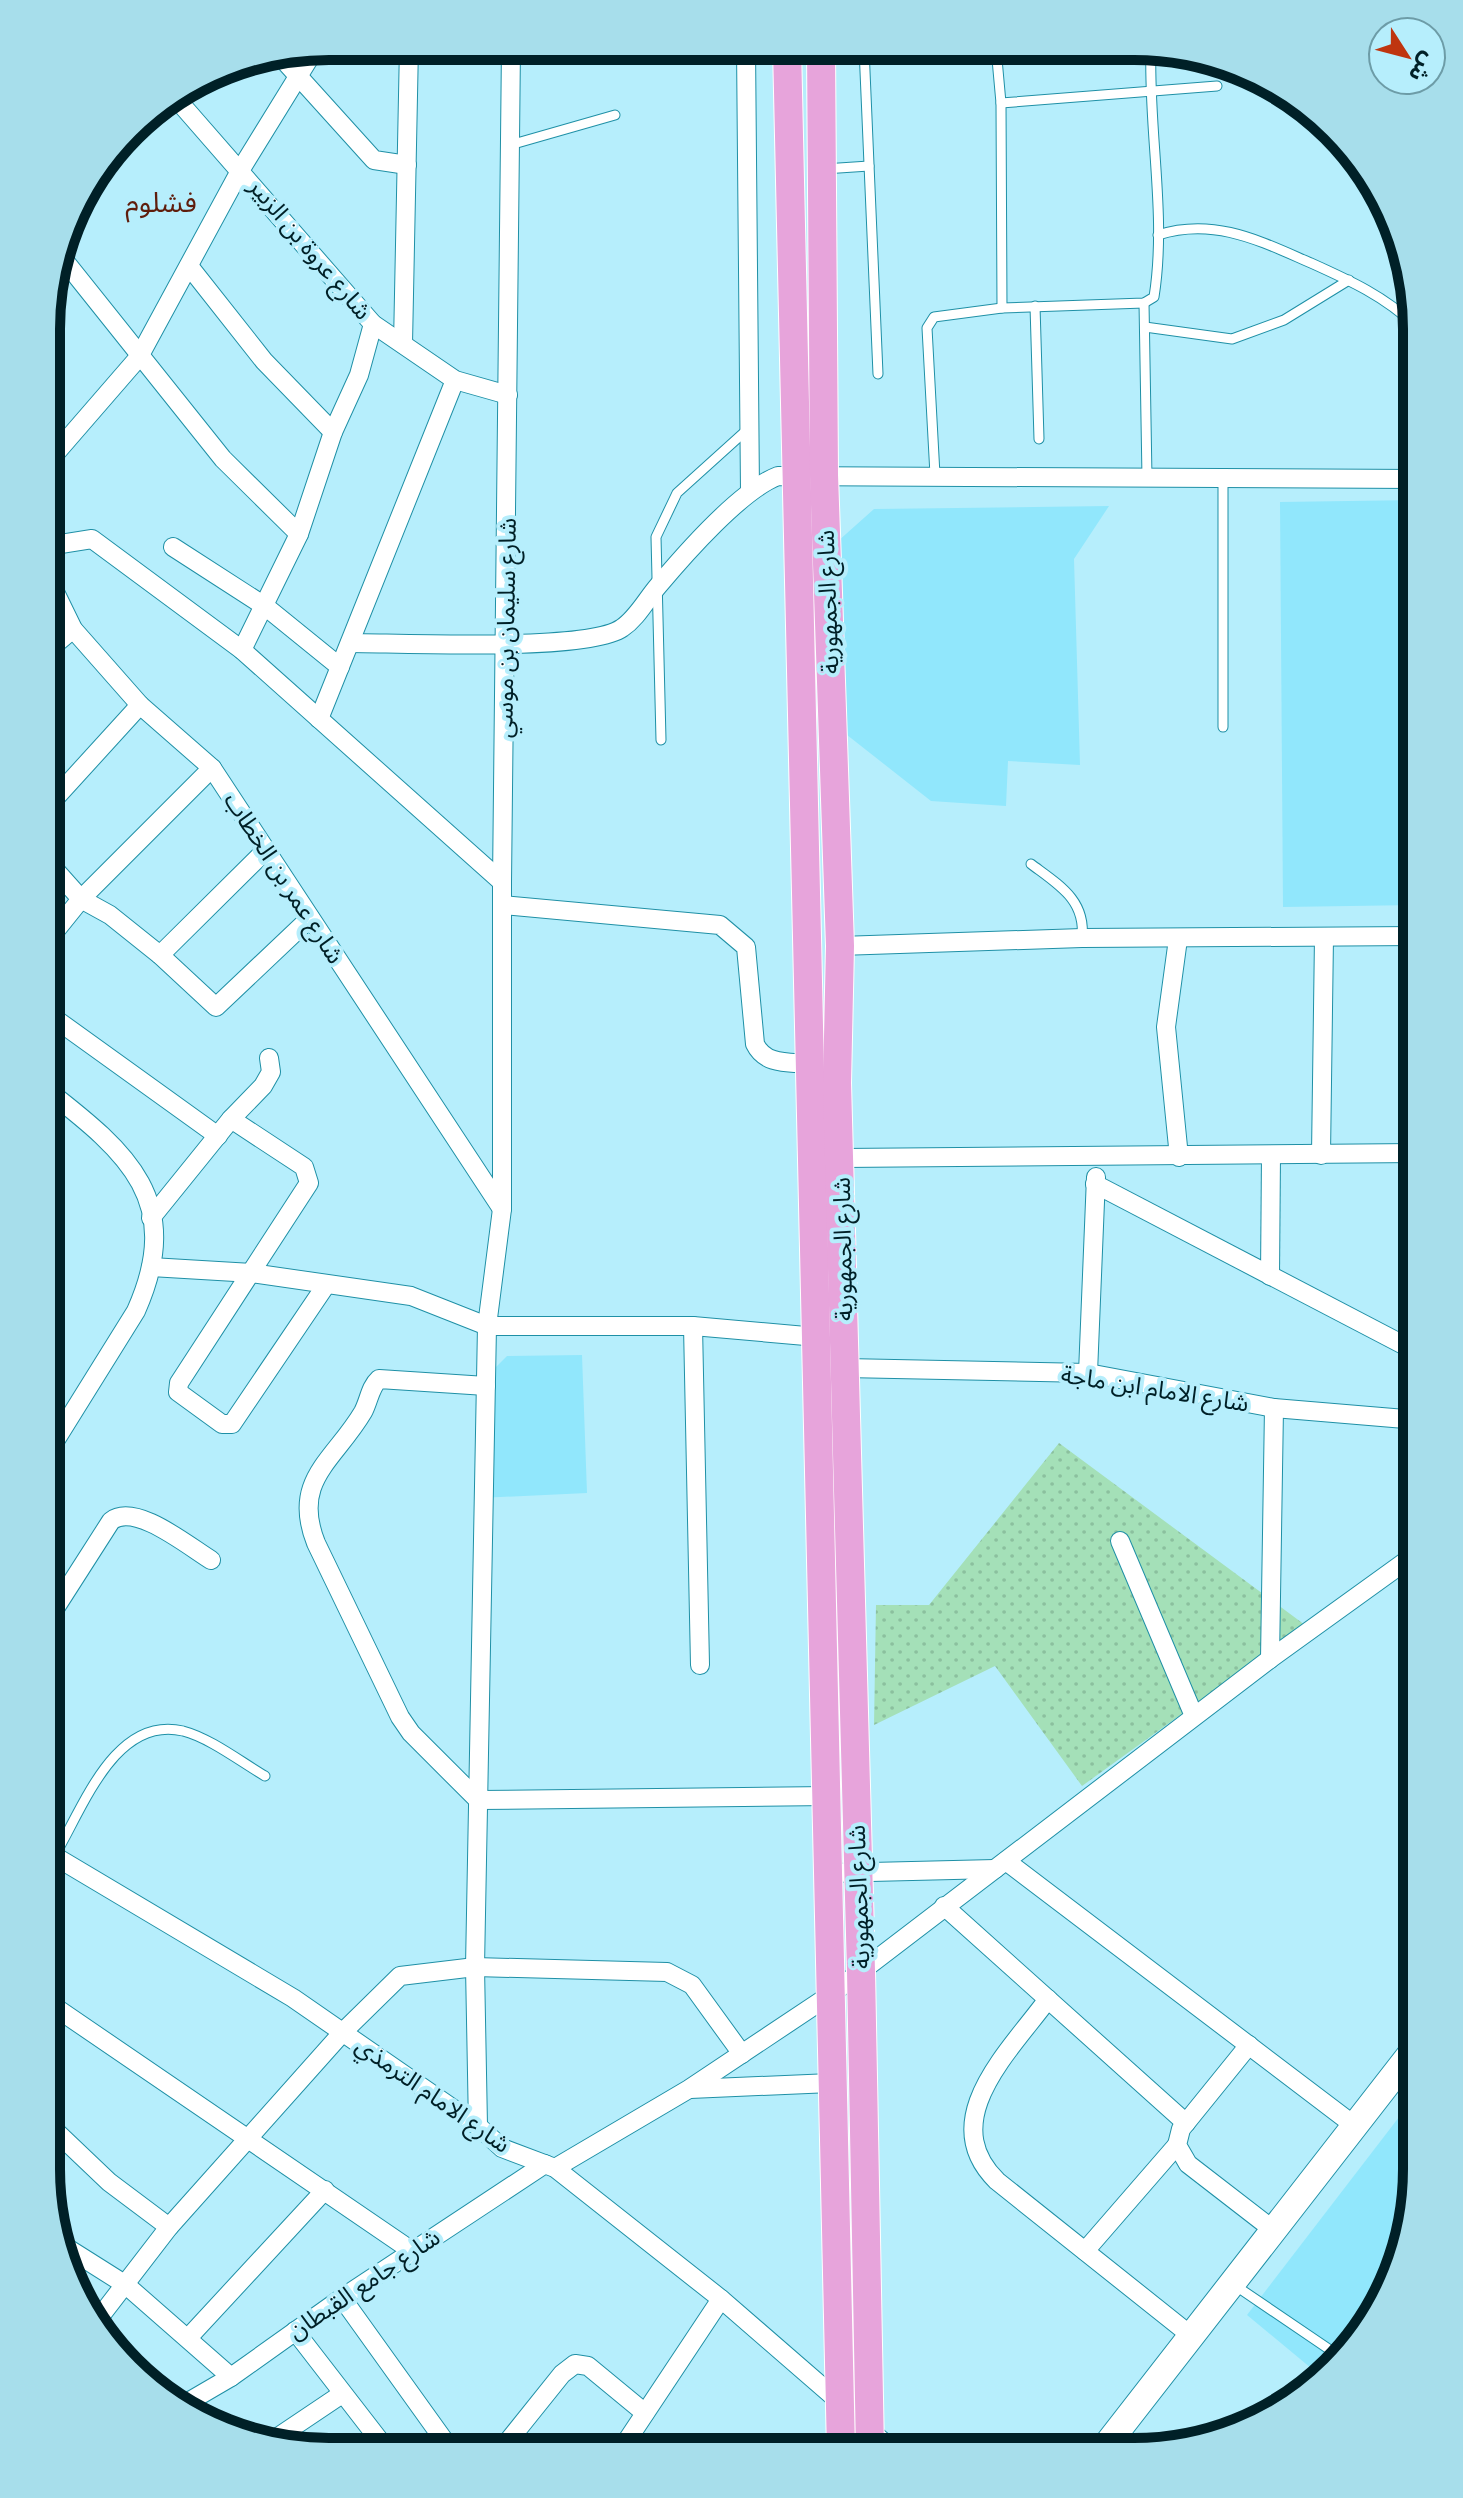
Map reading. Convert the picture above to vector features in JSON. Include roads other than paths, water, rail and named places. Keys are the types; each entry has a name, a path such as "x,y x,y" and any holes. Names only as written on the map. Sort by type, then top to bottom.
{"main road":[{"name":"شارع الجمهورية","path":"787,60 808,1064 815,1198 829,1796 831,2083 841,2438"},
{"name":"شارع الجمهورية","path":"821,60 824,475 840,946 837,1083 842,1158 870,2438"},
{"path":"1111,2438 1189,2334 1402,2065"}],"street":[{"path":"403,344 409,60"},
{"name":"شارع سليمان بن موسي","path":"478,2126 475,1967 487,1326 502,1209 502,882 511,60"},
{"path":"746,60 750,491"},
{"path":"60,448 139,357 241,169 309,61"},
{"path":"288,63 374,160 407,165"},
{"name":"شارع عروة بن الزبير","path":"182,104 373,324 455,380 508,395"},
{"path":"68,265 223,459 299,534"},
{"path":"189,266 264,361 333,432"},
{"path":"242,650 266,607 299,534 333,432 359,375 373,324"},
{"path":"319,719 455,380"},
{"path":"350,643 506,644 614,634 631,621 659,585 750,491 771,479 794,474 1403,479"},
{"path":"60,544 92,539 242,650 502,882"},
{"path":"173,547 266,607 340,667"},
{"name":"شارع عمر بن الخطاب","path":"60,602 73,629 140,705 212,768 502,1209"},
{"path":"60,640 73,629"},
{"path":"60,793 140,705"},
{"path":"60,925 81,899 212,768"},
{"path":"160,955 266,850"},
{"path":"60,875 81,899 110,915 160,955 216,1007 310,918"},
{"path":"502,905 720,925 746,947 755,1044 760,1054 767,1059 808,1064"},
{"path":"840,946 1082,938 1403,936"},
{"path":"1321,1155 1324,937"},
{"path":"1178,939 1166,1027 1179,1157"},
{"path":"60,1022 218,1136"},
{"path":"151,1218 231,1119 266,1083 271,1072 269,1058"},
{"path":"60,1101 120,1149 140,1181 151,1218 151,1267 136,1311 60,1433"},
{"path":"231,1119 304,1167 309,1177 307,1189 178,1386 180,1394 225,1426 234,1422 326,1285"},
{"path":"842,1158 1403,1153"},
{"path":"1270,1276 1271,1155"},
{"path":"1088,1373 1098,1158"},
{"path":"1095,1184 1402,1344"},
{"path":"151,1267 252,1273 411,1296 487,1326 693,1326 817,1337 845,1368"},
{"path":"693,1326 700,1665"},
{"name":"شارع الامام ابن ماجة","path":"845,1368 1088,1373 1274,1408 1402,1419"},
{"path":"486,1386 379,1379 362,1412 314,1482 307,1499 307,1521 316,1543 400,1717 411,1733 478,1800 829,1796"},
{"path":"1270,1659 1274,1408"},
{"path":"60,1601 111,1521 121,1515 140,1517 211,1560"},
{"path":"1120,1541 1194,1716"},
{"name":"شارع جامع القبطان","path":"191,2400 231,2377 412,2251 550,2166 689,2089 830,1995 1194,1716 1402,1564"},
{"name":"شارع الامام الترمذي","path":"60,1859 293,1998 478,2126 502,2148 550,2166 721,2299 840,2401 868,2438"},
{"path":"829,1873 1000,1865 1249,2045 1355,2126"},
{"path":"944,1906 1186,2123"},
{"path":"103,2314 169,2227 342,2033 400,1976 475,1967 677,1975 692,1985 742,2054"},
{"path":"1048,1999 983,2088 977,2101 972,2130 974,2144 987,2170 1189,2334"},
{"path":"60,2010 412,2251"},
{"path":"1085,2251 1177,2145 1186,2123 1249,2045"},
{"path":"689,2089 831,2083"},
{"path":"60,2135 109,2182 169,2227"},
{"path":"1177,2145 1188,2164 1272,2229"},
{"path":"188,2338 325,2190"},
{"path":"73,2251 126,2285 231,2377"},
{"path":"342,2298 442,2438"},
{"path":"629,2438 721,2299"},
{"path":"295,2331 377,2438"},
{"path":"511,2438 566,2369 575,2364 588,2366 645,2413"},
{"path":"283,2434 342,2394"}],"lane":[{"path":"865,60 878,374"},
{"path":"997,60 1001,103 1002,308"},
{"path":"935,475 929,322 934,317 1002,308 1144,303 1154,297 1158,235 1149,92 1150,61"},
{"path":"1001,103 1217,86"},
{"path":"510,145 615,115"},
{"path":"823,169 869,166"},
{"path":"1158,235 1181,228 1247,234 1349,280 1391,302 1402,313"},
{"path":"1145,327 1232,339 1284,320 1349,280"},
{"path":"1144,303 1147,478"},
{"path":"1035,306 1039,439"},
{"path":"661,740 656,537 677,493 703,466 749,428"},
{"path":"1223,478 1223,727"},
{"path":"1031,864 1076,901 1083,926 1082,938"},
{"path":"60,1838 115,1753 141,1734 160,1729 186,1732 265,1776"},
{"path":"1230,2282 1331,2351"}],"district":[{"name":"فشلوم","path":"161,202"}]}
